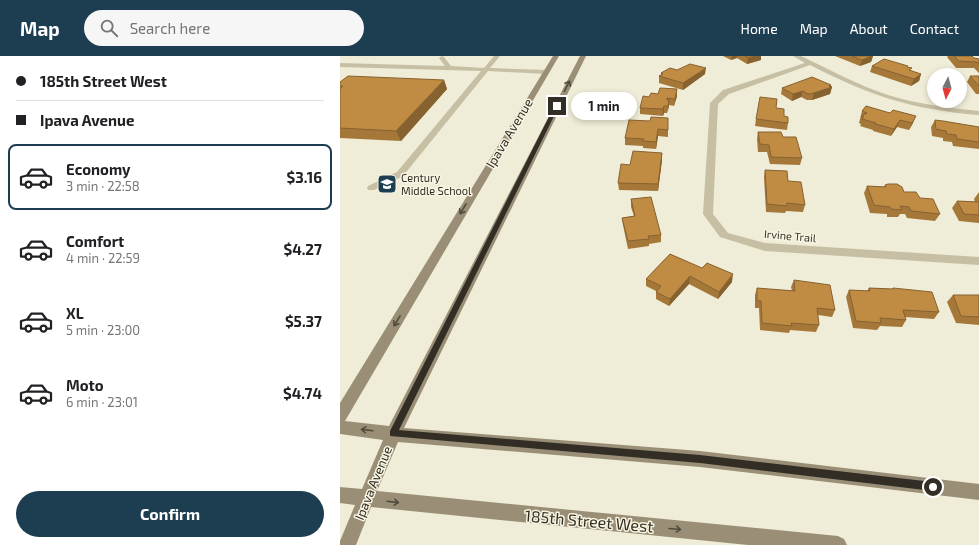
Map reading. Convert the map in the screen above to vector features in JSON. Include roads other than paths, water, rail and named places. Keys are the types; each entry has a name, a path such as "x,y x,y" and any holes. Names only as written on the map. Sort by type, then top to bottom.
{"street":[{"name":"Ipava Avenue","path":"340,416 556,56"},
{"name":"Ipava Avenue","path":"348,545 368,499 393,434 583,56"},
{"path":"796,56 850,82 886,96 952,111 979,113"},
{"name":"Irvine Trail","path":"810,63 726,92 714,103 708,214 724,235 765,247 979,261"},
{"path":"340,427 393,434 700,459 979,492"},
{"name":"185th Street West","path":"340,495 838,545"}],"lane":[{"path":"371,188 400,174 497,56"},
{"path":"442,58 449,68"},
{"path":"340,65 546,72"}],"place":[{"name":"Century Middle School","path":"387,184"}]}
